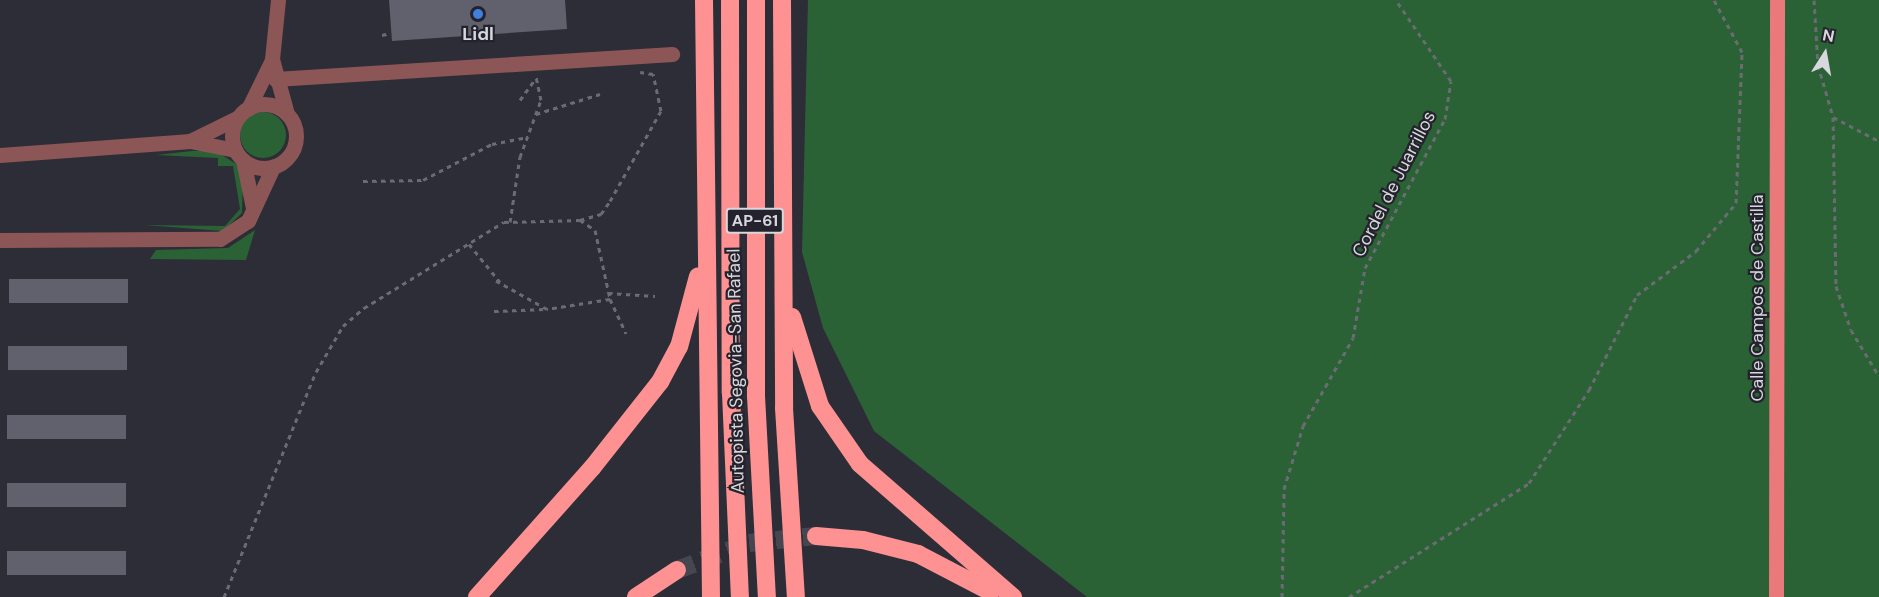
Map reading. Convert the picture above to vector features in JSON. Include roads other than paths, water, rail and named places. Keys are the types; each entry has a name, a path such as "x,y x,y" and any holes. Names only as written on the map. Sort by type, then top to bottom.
{"highway":[{"path":"704,0 705,242 711,597"},
{"name":"Autopista Segovia-San Rafael","path":"730,0 732,405 740,597"},
{"name":"Autopista Segovia-San Rafael","path":"756,0 756,396 767,597"},
{"path":"782,0 784,408 796,597"},
{"path":"477,597 592,468 660,382 692,311 705,242"},
{"path":"782,247 798,347 837,435 884,490 1013,597"},
{"path":"816,536 862,540 918,554 998,597"},
{"path":"636,597 677,570"}],"main road":[{"name":"Calle Campos de Castilla","path":"1776,597 1778,0"}],"street":[{"path":"0,240 220,239 242,228 253,211 273,167 294,145 287,114 275,79 272,59 278,0"},
{"path":"275,79 535,71 672,54"},
{"path":"253,211 232,134 272,59"},
{"path":"190,141 265,104 287,114"},
{"path":"0,155 190,141 273,167"}],"tunnel":[{"path":"677,570 749,543 816,536"}],"place":[{"name":"Lidl","path":"478,14"}]}
